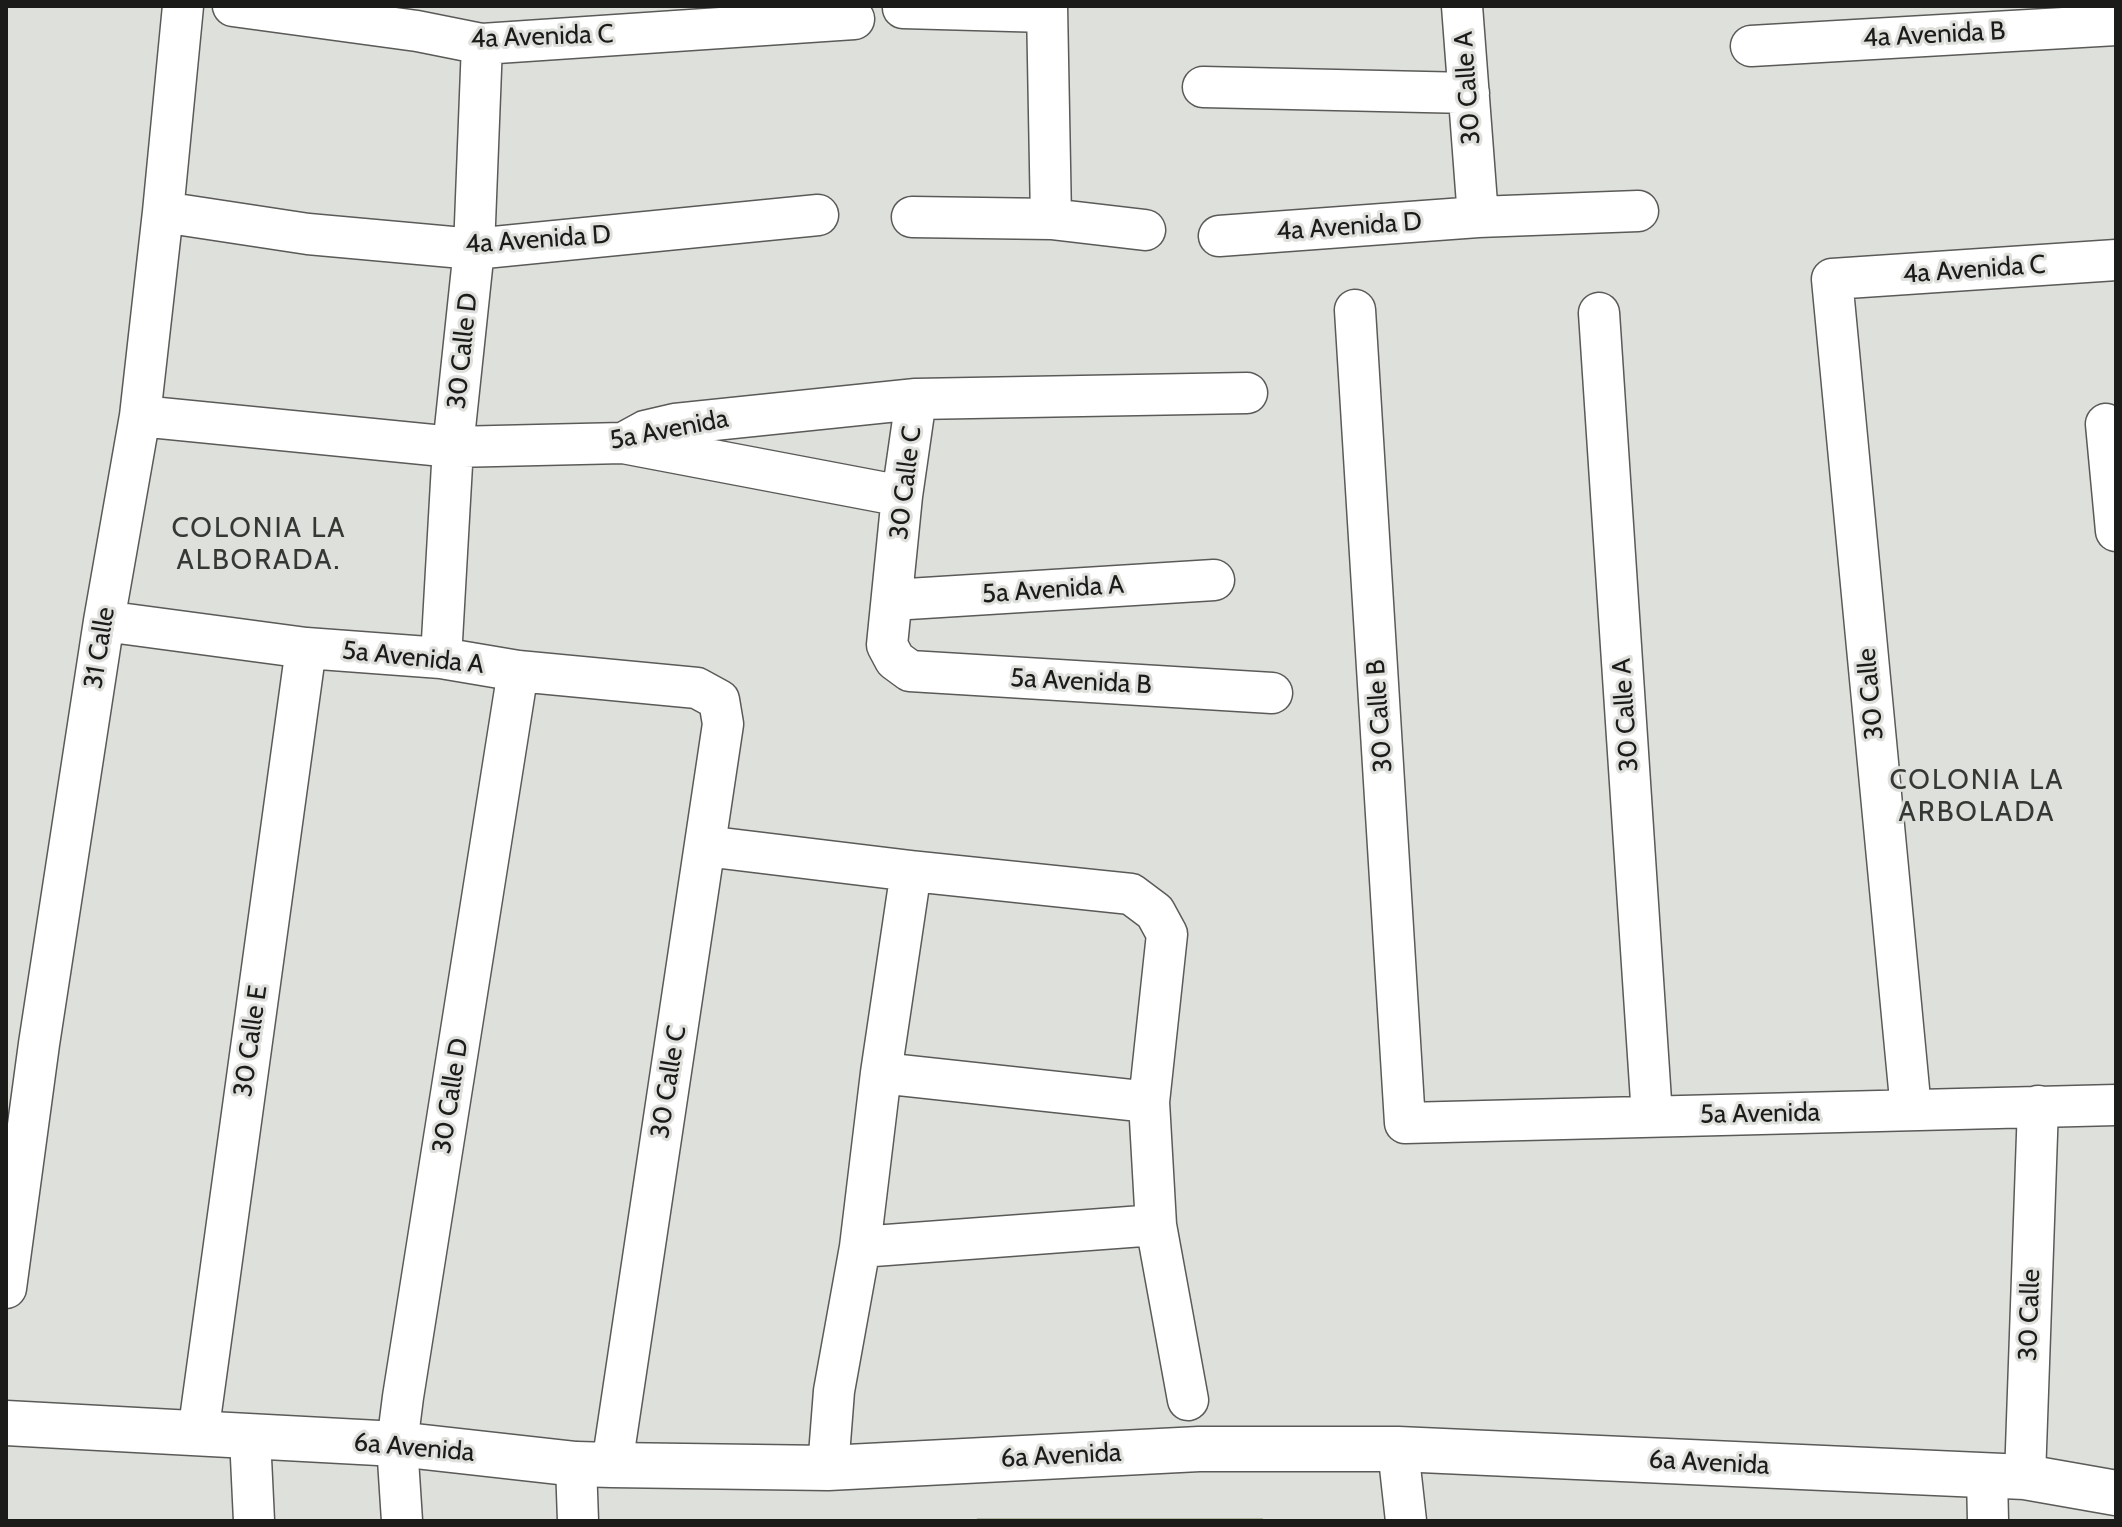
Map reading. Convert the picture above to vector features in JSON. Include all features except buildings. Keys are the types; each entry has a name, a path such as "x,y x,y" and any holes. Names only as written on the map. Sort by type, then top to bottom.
{"street":[{"name":"31 Calle","path":"6,1288 39,1044 104,621 140,416 183,6"},
{"name":"4a Avenida C","path":"233,6 417,31 482,44 854,19"},
{"name":"30 Calle A","path":"1462,6 1478,217"},
{"path":"903,8 1047,9 1051,219"},
{"name":"4a Avenida B","path":"1751,46 2116,25"},
{"name":"30 Calle D","path":"441,658 453,447 474,249 482,44"},
{"path":"1203,87 1469,93"},
{"name":"4a Avenida D","path":"1219,236 1478,217 1638,211"},
{"name":"4a Avenida D","path":"163,212 308,234 474,249 818,215"},
{"path":"912,217 1051,219 1145,230"},
{"name":"4a Avenida C","path":"1832,279 2116,260"},
{"name":"30 Calle","path":"1832,279 1911,1110"},
{"name":"30 Calle B","path":"1355,310 1405,1123"},
{"name":"30 Calle A","path":"1599,313 1652,1116"},
{"name":"5a Avenida","path":"140,416 453,447 623,443 645,431 675,424 916,399 1247,393"},
{"name":"30 Calle C","path":"895,660 887,645 902,496 916,399"},
{"path":"2106,424 2116,531"},
{"path":"623,443 902,496"},
{"name":"5a Avenida A","path":"892,600 1214,580"},
{"name":"5a Avenida A","path":"104,621 306,648 441,658 518,671 697,688 719,700"},
{"name":"30 Calle E","path":"198,1434 306,648"},
{"name":"5a Avenida B","path":"895,660 910,671 1272,693"},
{"name":"30 Calle D","path":"402,1521 397,1444 518,671"},
{"name":"30 Calle C","path":"578,1521 594,1464 705,846 723,724 719,700"},
{"path":"705,846 1131,894 1155,912 1167,934 1149,1102 1156,1225 1188,1400"},
{"path":"828,1468 834,1391 860,1247 881,1073 911,871"},
{"path":"881,1073 1149,1102"},
{"name":"5a Avenida","path":"1405,1123 2116,1105"},
{"name":"30 Calle","path":"1988,1521 2006,1476 2038,1106"},
{"path":"860,1247 1156,1225"},
{"name":"6a Avenida","path":"6,1423 397,1444 594,1464 828,1468 1199,1449 1398,1449 2006,1476 2116,1493"},
{"path":"250,1437 254,1521"},
{"path":"1398,1449 1406,1521"}],"green space":[{"path":"977,1518 1263,1518 1263,1521 976,1521"}],"district":[{"name":"COLONIA LA ALBORADA.","path":"259,545"},
{"name":"COLONIA LA ARBOLADA","path":"1977,797"}]}
